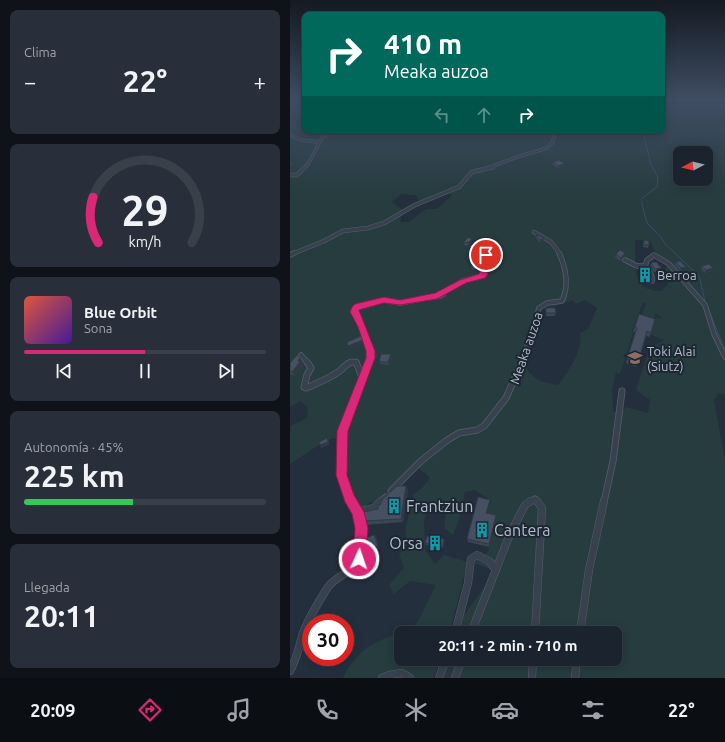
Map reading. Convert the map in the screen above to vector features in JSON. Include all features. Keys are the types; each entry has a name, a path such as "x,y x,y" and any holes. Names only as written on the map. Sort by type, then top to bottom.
{"street":[{"path":"290,175 297,175 308,164 319,142 323,136 327,134"},
{"path":"290,255 324,241 343,231 368,228 384,223 415,205 458,187 472,172 495,167 517,157 547,148 552,143 554,134"},
{"path":"290,136 301,140 319,142"},
{"name":"Meaka auzoa","path":"358,512 374,508 443,442 457,433 478,430 484,426 512,388 539,308 542,304 562,301 565,298 567,283 560,256 555,246 534,232"},
{"path":"290,671 294,665 303,634 329,585 336,577 356,564 359,559 361,528 358,512 349,498 344,486 342,475 343,431 369,363 370,351 362,327 354,312 355,309 358,306 384,300 400,302 437,296 463,282 482,276 484,274 486,254"},
{"path":"645,266 647,260 654,255 669,264 678,273 706,305 714,334 725,357"},
{"path":"625,260 638,267 645,266"},
{"path":"643,281 652,281 653,279 651,273 645,266"},
{"path":"301,355 310,368 304,383 306,388 326,380 341,370 348,363 353,362 356,362 363,380"},
{"path":"581,626 589,570 613,461 622,391"},
{"path":"474,626 510,534 525,504 535,500 542,508 535,626"},
{"path":"457,626 468,583 471,559 477,555 489,561 496,570"},
{"path":"439,678 443,666"},
{"path":"455,678 459,666"},
{"path":"532,678 533,666"},
{"path":"574,678 576,666"},
{"path":"382,678 389,675 402,673 410,678"}],"green space":[{"path":"290,132 302,132 302,134 550,135 549,134 665,134 665,132 725,132 725,395 718,393 714,400 725,461 725,678 439,678 443,666 622,666 622,626 458,626 496,571 474,563 488,552 496,518 487,515 491,501 475,490 465,492 459,519 453,535 444,528 446,512 428,509 424,521 425,550 435,564 444,555 468,562 451,626 413,626 421,616 436,585 410,581 394,594 389,585 404,568 399,554 406,547 406,526 414,494 422,488 430,478 415,465 375,503 370,502 364,507 358,507 345,485 342,431 336,439 333,438 320,444 290,464 290,426 307,418 308,408 301,401 290,407","holes":["450,192 451,196 437,209 426,209 409,222 400,222 403,210 392,202 401,194 415,195 420,202","635,240 650,241 655,252 670,266 665,268 668,284 661,291 648,289 643,286 637,275","573,300 576,304 585,300 597,308 588,329 580,333 579,347 571,367 558,385 546,383 533,376 523,362 540,310 547,306 555,306","643,302 646,304 640,319 652,323 656,313 662,319 656,317 651,335 665,340 650,347 636,390 650,400 648,413 626,407 620,414 613,411 612,390 616,372 620,374 633,333 632,331"]},
{"path":"394,635 394,666 438,666 434,678 343,678 349,666 354,666 354,660 362,652 373,644"}],"building":[{"path":"559,160 564,164 558,166 553,162"},
{"path":"537,235 544,238 540,240"},
{"path":"468,237 472,239 468,243 464,242"},
{"path":"644,240 649,241 649,245 644,245"},
{"path":"620,250 625,253 621,258 616,254"},
{"path":"481,261 480,269 471,269 471,265 474,265 474,262"},
{"path":"680,261 686,267 681,268 676,262"},
{"path":"657,262 661,268 655,269 651,263"},
{"path":"709,264 713,268 706,270 702,266"},
{"path":"640,267 645,267 649,275 643,275"},
{"path":"444,293 447,296 440,300 437,297"},
{"path":"546,308 555,308 556,313 546,313"},
{"path":"639,314 655,319 651,333 647,331 638,363 627,359 637,328 635,327"},
{"path":"361,336 363,340 348,346 347,342"},
{"path":"381,354 391,354 388,362 379,362"},
{"path":"297,355 300,358 298,361 300,362 292,372 290,371 290,363"},
{"path":"327,438 328,442 320,445 319,442"},
{"name":"Frantziun","path":"397,486 406,486 401,519 362,521 363,512 378,509 378,505 380,505 383,499"},
{"name":"Cantera","path":"478,497 490,500 486,513 496,515 489,544 467,539"},
{"path":"374,535 378,546 368,550 366,538"},
{"name":"Orsa","path":"427,536 444,539 442,547 425,543"}],"waterway":[{"path":"641,199 657,187 658,177 651,165 642,134"},
{"path":"641,201 647,223 661,237 665,244 697,274 700,279 705,301"},
{"path":"708,308 725,350"}],"place":[{"name":"Berroa","path":"645,275"},
{"name":"Toki Alai (Siutz)","path":"635,358"},
{"name":"Frantziun","path":"394,506"},
{"name":"Cantera","path":"482,530"},
{"name":"Orsa","path":"435,543"}],"route":[{"path":"359,559 361,528 358,512 349,498 344,486 342,475 343,431 368,367 370,358 370,351 362,327 354,312 355,309 358,306 384,300 400,302 423,300 437,296 457,284 482,276 484,274 486,255"}]}
